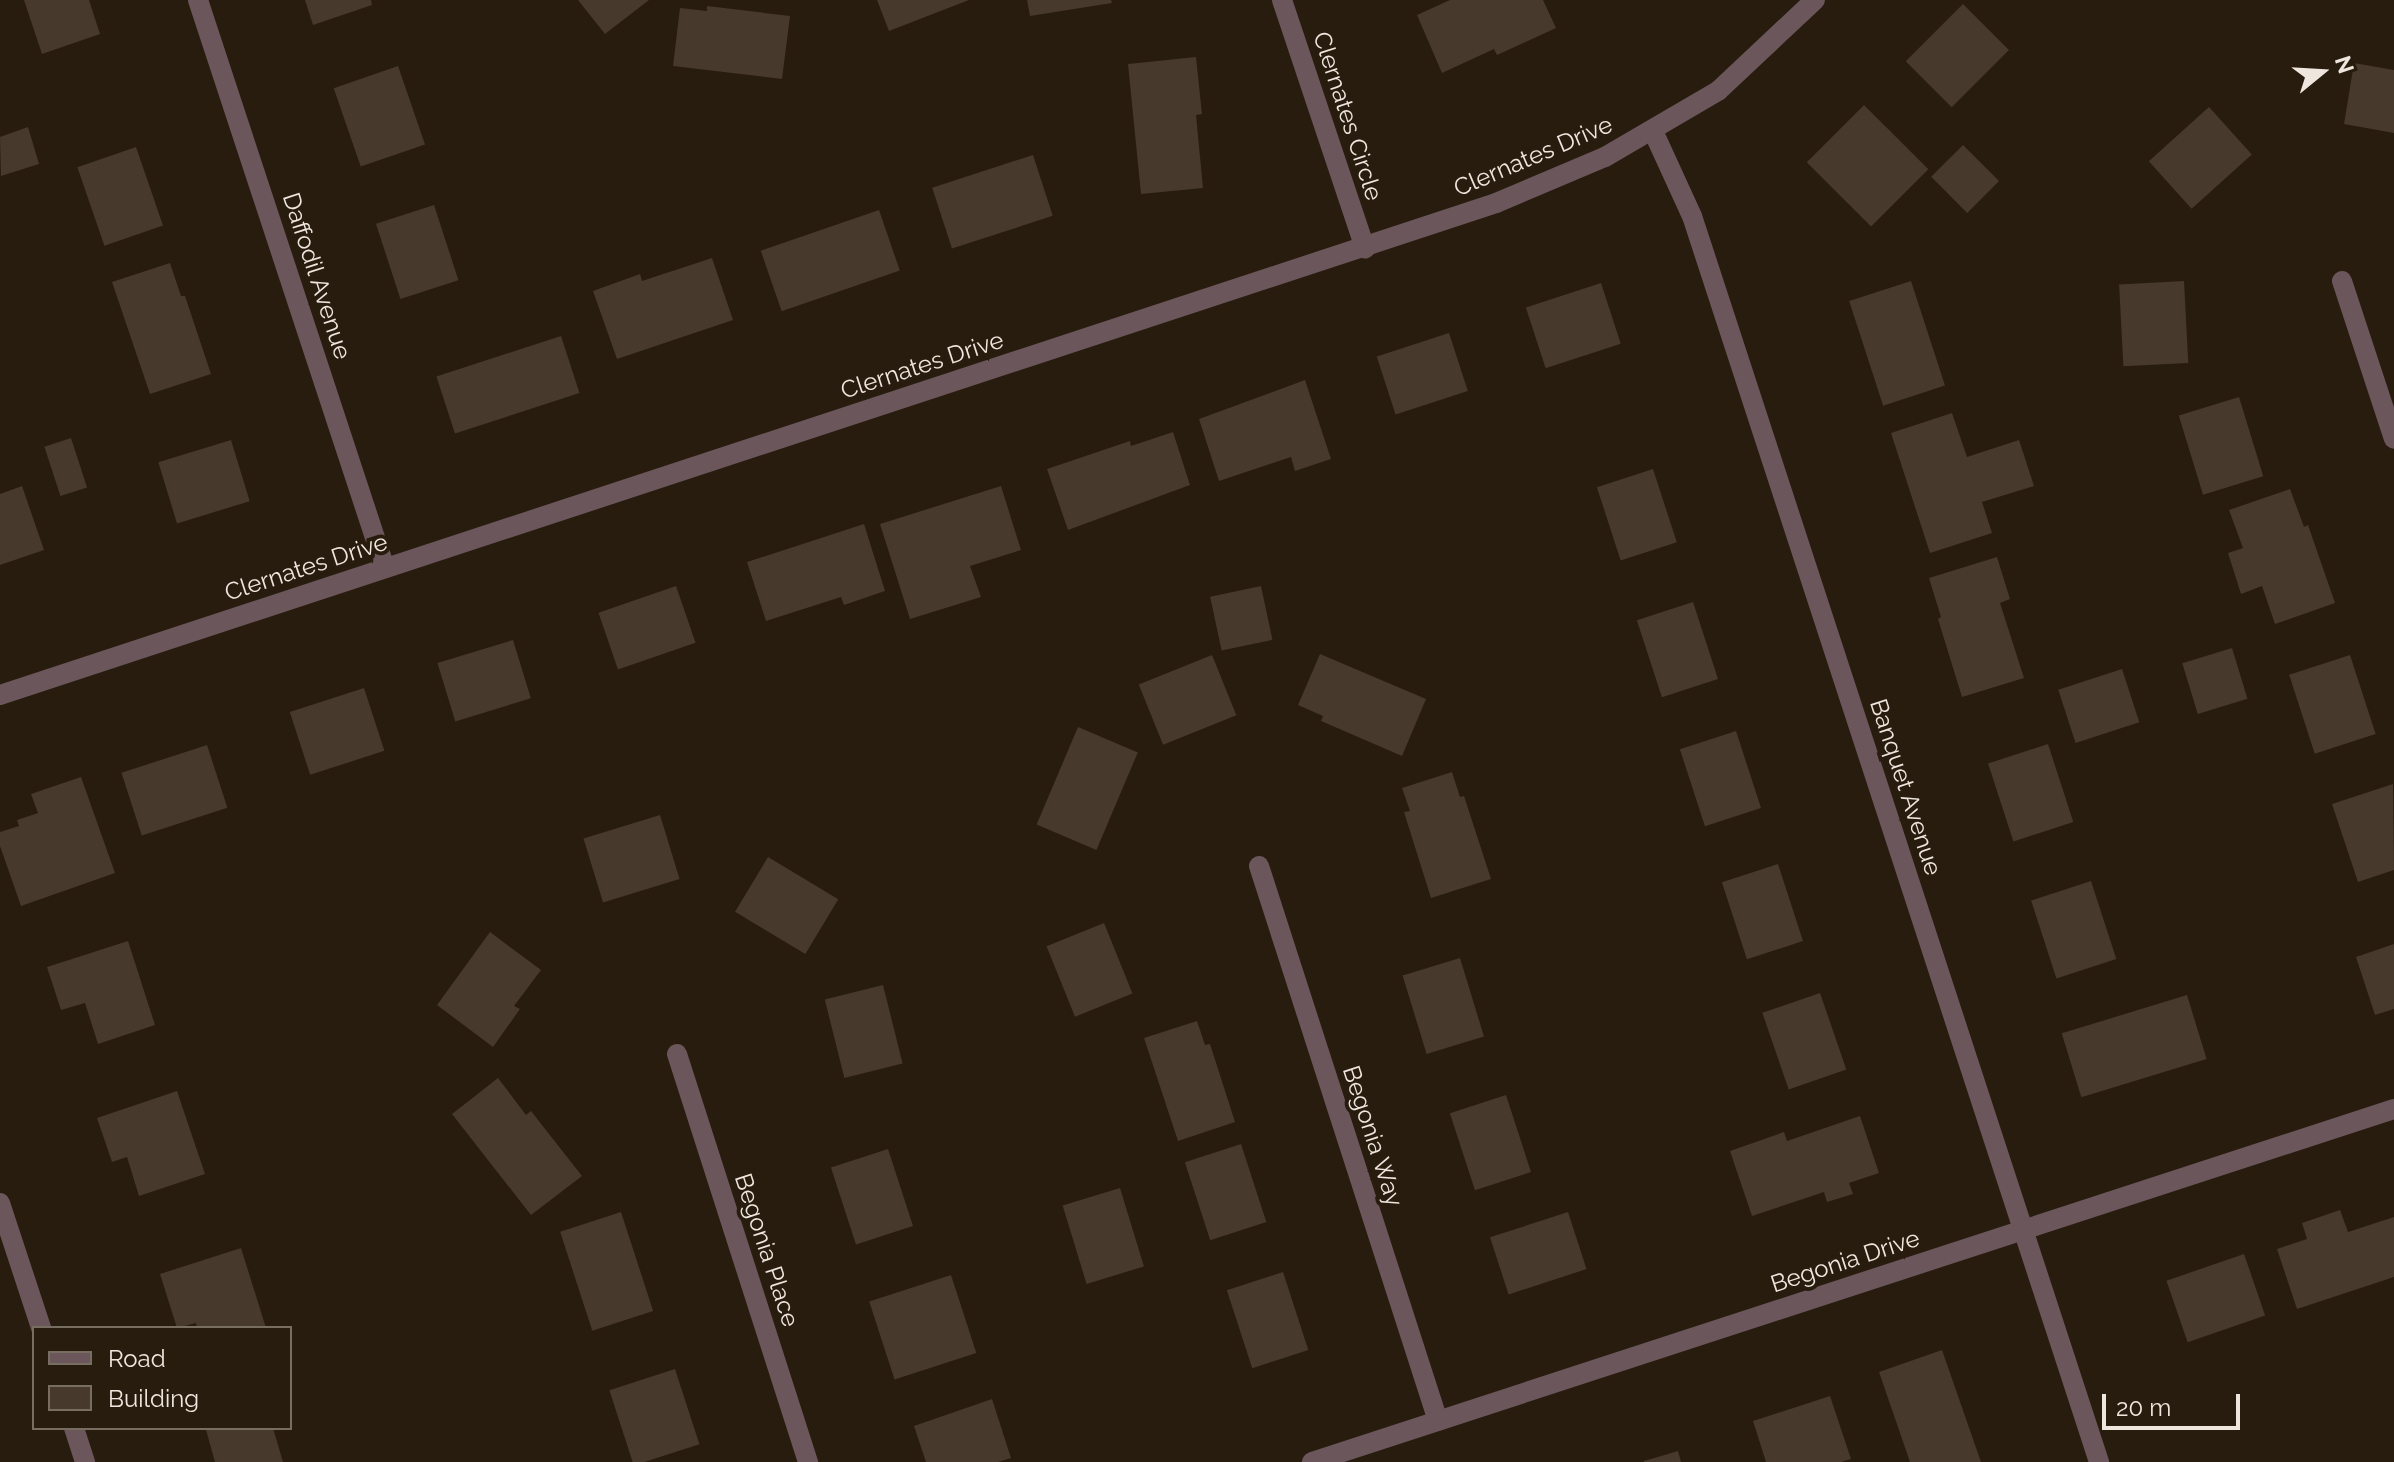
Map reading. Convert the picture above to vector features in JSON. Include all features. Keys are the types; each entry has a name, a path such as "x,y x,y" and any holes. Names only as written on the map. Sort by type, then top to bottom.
{"street":[{"name":"Daffodil Avenue","path":"198,0 385,568"},
{"name":"Clernates Circle","path":"1282,0 1365,248"},
{"name":"Clernates Drive","path":"0,695 1365,248 1551,182 1653,131 1718,91 1815,0"},
{"name":"Banquet Avenue","path":"1653,131 1692,216 2099,1462"},
{"path":"2342,281 2394,439"},
{"name":"Begonia Way","path":"1259,866 1438,1421"},
{"name":"Begonia Place","path":"677,1054 808,1462"},
{"name":"Begonia Drive","path":"1312,1462 2394,1109"},
{"path":"0,1203 40,1326"},
{"path":"75,1430 85,1462"}],"building":[{"path":"24,0 89,0 100,34 42,54"},
{"path":"305,0 371,0 372,5 313,25"},
{"path":"578,0 649,0 605,34"},
{"path":"877,0 969,0 889,31"},
{"path":"1027,0 1111,0 1112,3 1030,16"},
{"path":"1450,0 1543,0 1556,28 1497,55 1494,49 1442,73 1417,15"},
{"path":"1963,4 2009,50 1952,107 1906,61"},
{"path":"707,6 790,16 782,79 673,66 680,8 707,11"},
{"path":"1196,57 1202,114 1196,115 1203,188 1141,194 1128,64"},
{"path":"2354,63 2394,70 2394,133 2344,124"},
{"path":"398,66 425,144 361,167 334,88"},
{"path":"1864,105 1928,169 1871,227 1807,162"},
{"path":"2209,107 2252,155 2192,209 2149,161"},
{"path":"28,127 39,164 1,176 0,137"},
{"path":"1963,145 1999,181 1967,213 1931,177"},
{"path":"136,147 163,225 104,246 77,167"},
{"path":"1033,155 1053,216 952,249 932,188"},
{"path":"434,205 458,280 400,299 376,224"},
{"path":"879,210 900,271 782,311 761,251"},
{"path":"712,258 733,320 617,359 593,291 640,274 642,281"},
{"path":"170,263 181,296 185,296 211,374 150,394 112,282"},
{"path":"1911,281 1945,386 1883,406 1849,301"},
{"path":"2184,281 2188,363 2123,366 2119,284"},
{"path":"1601,283 1621,344 1546,368 1526,307"},
{"path":"1449,333 1468,391 1396,414 1377,356"},
{"path":"561,336 580,393 455,434 436,376"},
{"path":"1305,380 1331,459 1295,471 1291,457 1219,481 1199,419"},
{"path":"2239,397 2263,476 2203,495 2179,415"},
{"path":"1952,413 1967,457 2019,440 2034,486 1982,502 1992,533 1930,553 1891,433"},
{"path":"1173,432 1190,485 1068,530 1047,469 1130,441 1131,446"},
{"path":"71,438 87,487 60,496 44,447"},
{"path":"231,440 250,501 177,523 158,462"},
{"path":"1653,469 1677,542 1621,560 1597,487"},
{"path":"22,486 44,550 0,565 0,494"},
{"path":"1001,486 1021,550 970,566 981,597 910,619 880,524"},
{"path":"2290,489 2304,527 2308,525 2335,603 2275,624 2262,586 2241,594 2228,553 2243,548 2229,510"},
{"path":"864,524 885,591 844,605 841,597 766,621 747,562"},
{"path":"1997,557 2010,599 2000,603 2024,678 1962,697 1929,578"},
{"path":"676,586 696,643 618,669 598,613"},
{"path":"1261,586 1272,640 1222,651 1210,597"},
{"path":"1693,602 1718,679 1662,697 1637,620"},
{"path":"513,640 531,698 455,721 437,663"},
{"path":"2232,648 2247,699 2198,714 2182,663"},
{"path":"1320,654 1426,699 1402,756 1321,721 1323,716 1298,705"},
{"path":"1212,655 1236,715 1163,745 1139,685"},
{"path":"2350,655 2376,734 2315,754 2289,675"},
{"path":"2122,669 2139,722 2076,743 2058,690"},
{"path":"364,688 384,751 310,775 290,712"},
{"path":"1078,727 1138,752 1096,850 1037,825"},
{"path":"1736,731 1761,808 1705,826 1680,749"},
{"path":"2048,744 2073,822 2013,841 1988,763"},
{"path":"207,745 227,808 142,836 121,773"},
{"path":"1452,772 1460,797 1464,796 1491,879 1431,898 1404,812 1410,811 1402,788"},
{"path":"81,777 115,873 21,906 0,846 0,832 19,826 17,820 38,813 31,794"},
{"path":"2393,784 2394,870 2358,882 2332,804"},
{"path":"660,815 680,879 603,902 583,838"},
{"path":"768,857 838,899 805,954 735,912"},
{"path":"1778,864 1803,941 1747,959 1722,882"},
{"path":"2091,881 2116,959 2056,978 2031,900"},
{"path":"1104,923 1132,993 1075,1017 1047,946"},
{"path":"490,932 541,970 514,1006 520,1009 493,1047 437,1005"},
{"path":"128,941 155,1025 98,1044 85,1003 61,1010 47,967"},
{"path":"2394,944 2394,1009 2375,1015 2356,957"},
{"path":"1460,958 1484,1036 1427,1054 1403,976"},
{"path":"883,985 903,1064 844,1078 825,1000"},
{"path":"1820,993 1846,1070 1789,1089 1762,1013"},
{"path":"2187,995 2207,1059 2081,1097 2062,1033"},
{"path":"1197,1021 1205,1045 1210,1044 1235,1122 1178,1141 1144,1038"},
{"path":"498,1078 526,1115 531,1111 582,1176 531,1215 452,1114"},
{"path":"177,1091 205,1174 139,1196 127,1157 112,1162 97,1118"},
{"path":"1506,1095 1531,1172 1475,1190 1450,1113"},
{"path":"1860,1116 1879,1173 1849,1183 1853,1194 1827,1202 1824,1192 1752,1216 1730,1151 1784,1132 1787,1141"},
{"path":"1241,1144 1266,1222 1210,1240 1185,1162"},
{"path":"888,1149 913,1226 856,1245 831,1168"},
{"path":"1120,1188 1144,1266 1087,1284 1063,1206"},
{"path":"2340,1210 2348,1232 2394,1217 2394,1277 2297,1309 2277,1249 2307,1239 2302,1223"},
{"path":"621,1212 653,1311 592,1331 560,1232"},
{"path":"1568,1212 1587,1269 1509,1294 1490,1237"},
{"path":"241,1248 265,1326 197,1326 196,1323 176,1326 160,1274"},
{"path":"2244,1254 2265,1315 2188,1342 2166,1281"},
{"path":"1283,1272 1308,1350 1252,1368 1227,1290"},
{"path":"951,1275 976,1353 895,1380 869,1302"},
{"path":"1942,1350 1981,1462 1910,1462 1879,1372"},
{"path":"675,1369 699,1444 644,1462 633,1462 609,1390"},
{"path":"1830,1396 1851,1459 1841,1462 1766,1462 1753,1421"},
{"path":"992,1399 1011,1458 998,1462 926,1462 914,1426"},
{"path":"206,1430 274,1430 283,1462 215,1462"},
{"path":"1678,1451 1681,1462 1644,1462 1644,1461"}]}
